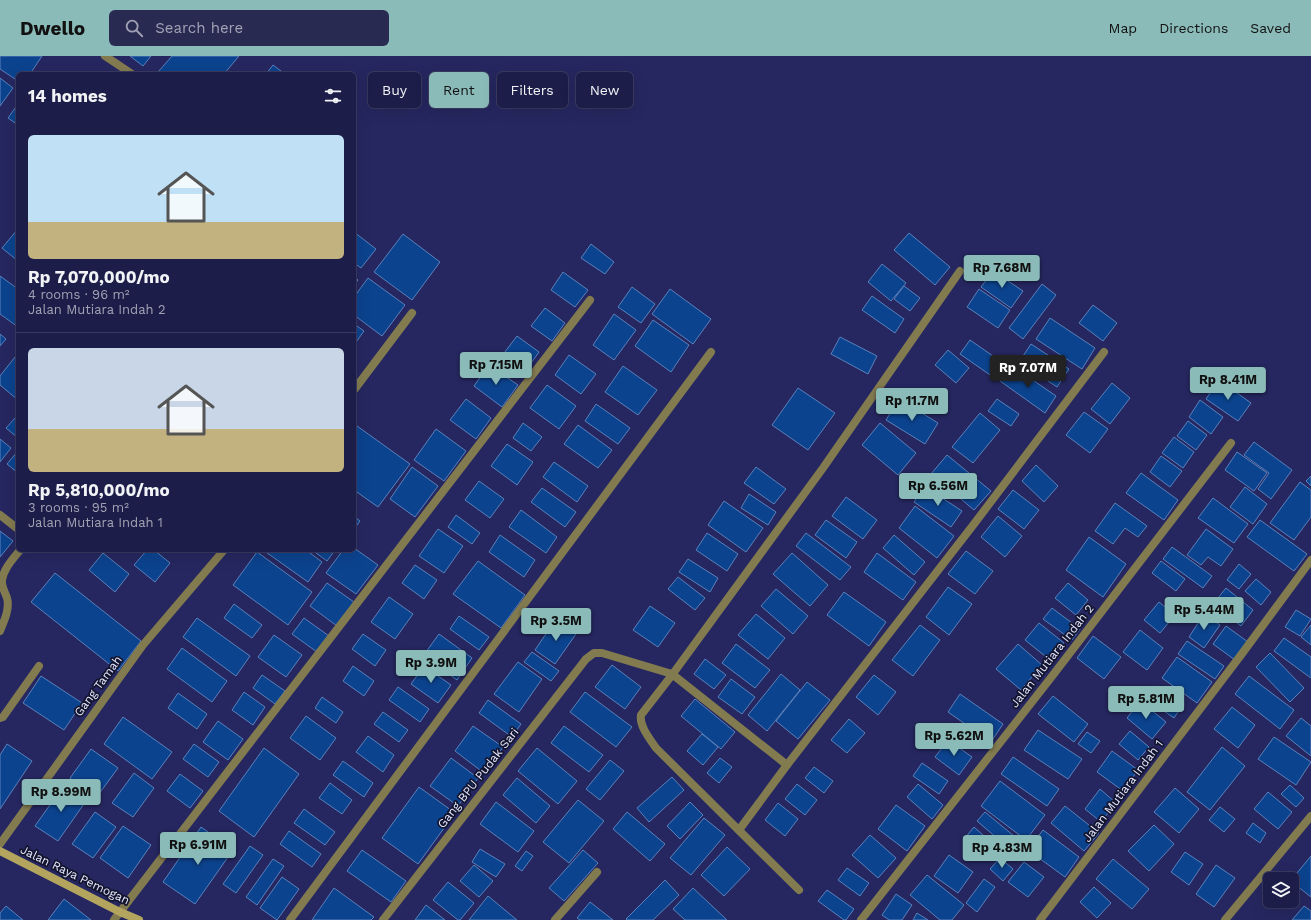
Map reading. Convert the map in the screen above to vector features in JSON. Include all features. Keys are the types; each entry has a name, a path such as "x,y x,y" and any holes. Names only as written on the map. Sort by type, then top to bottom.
{"street":[{"path":"105,56 129,72"},
{"path":"799,890 656,748 644,729 640,719 641,715 822,468 960,271"},
{"path":"114,920 590,300"},
{"path":"356,387 412,313"},
{"path":"290,920 711,352"},
{"path":"738,830 974,524 1104,352"},
{"name":"Jalan Mutiara Indah 2","path":"861,920 1058,669 1231,443"},
{"path":"0,515 16,528"},
{"path":"0,631 7,614 8,606 8,599 2,582 3,576 7,567 18,552"},
{"name":"Gang Tamah","path":"0,844 143,645 222,552"},
{"name":"Jalan Mutiara Indah 1","path":"1040,920 1241,655 1311,560"},
{"name":"Gang BPU Pudak Sari","path":"383,920 586,659 594,653 602,653 672,674"},
{"path":"0,718 3,717 39,666"},
{"path":"672,674 787,765"},
{"path":"1225,920 1311,816"},
{"name":"Jalan Raya Pemogan","path":"0,851 120,912 139,920"},
{"path":"555,920 597,872"}],"building":[{"path":"0,56 42,56 31,72 16,72 16,80 0,69"},
{"path":"130,56 151,56 143,66"},
{"path":"172,56 239,56 226,72 158,72"},
{"path":"273,65 282,72 268,72"},
{"path":"0,78 13,88 0,106"},
{"path":"16,107 16,124 8,118"},
{"path":"16,231 16,259 2,248"},
{"path":"909,233 950,267 935,285 894,250"},
{"path":"356,234 376,249 361,268 356,264"},
{"path":"403,234 440,262 412,300 374,272"},
{"path":"591,244 614,262 605,274 581,258"},
{"path":"882,264 906,283 891,301 868,282"},
{"path":"993,271 1023,291 1011,308 981,287"},
{"path":"563,272 588,290 575,307 551,290"},
{"path":"0,276 16,288 16,326 0,314"},
{"path":"368,278 405,305 382,336 356,316 356,294"},
{"path":"1042,284 1056,295 1023,339 1009,328"},
{"path":"904,286 920,298 910,311 894,299"},
{"path":"632,287 655,304 641,323 618,307"},
{"path":"670,289 711,319 693,344 652,314"},
{"path":"979,289 1010,310 998,328 967,307"},
{"path":"872,296 904,319 895,333 862,310"},
{"path":"1093,305 1117,323 1103,341 1079,323"},
{"path":"545,308 565,323 552,341 531,326"},
{"path":"614,314 636,330 614,360 593,345"},
{"path":"1050,318 1095,348 1082,369 1036,339"},
{"path":"653,320 689,345 671,372 635,346"},
{"path":"356,325 364,331 356,342"},
{"path":"0,334 6,339 0,346"},
{"path":"517,336 539,352 524,373 501,357"},
{"path":"840,337 877,356 868,374 831,354"},
{"path":"970,340 1003,363 993,377 960,354"},
{"path":"1031,344 1069,369 1057,387 1019,362"},
{"path":"948,350 969,368 956,383 935,365"},
{"path":"569,355 596,374 581,394 555,375"},
{"path":"15,357 16,398 0,385 0,376"},
{"path":"489,365 518,385 502,407 474,386"},
{"path":"1011,365 1056,396 1045,413 1000,381"},
{"path":"623,366 657,390 638,415 605,392"},
{"path":"1219,380 1251,403 1238,421 1206,399"},
{"path":"1112,383 1130,398 1110,424 1091,409"},
{"path":"547,385 576,406 559,429 530,408"},
{"path":"798,388 835,413 808,450 772,425"},
{"path":"466,399 491,418 476,439 450,420"},
{"path":"899,399 938,423 925,444 886,420"},
{"path":"997,399 1019,414 1011,426 988,411"},
{"path":"1200,400 1223,417 1211,434 1189,417"},
{"path":"596,404 630,428 618,444 585,421"},
{"path":"1084,412 1108,429 1090,453 1066,435"},
{"path":"980,413 1000,430 973,463 952,447"},
{"path":"16,417 16,436 6,428"},
{"path":"1188,421 1207,435 1196,450 1177,436"},
{"path":"523,423 542,437 531,451 513,438"},
{"path":"880,423 916,453 898,475 862,445"},
{"path":"578,425 612,450 598,468 564,444"},
{"path":"357,426 410,464 378,507 356,491"},
{"path":"436,429 466,451 444,481 414,460"},
{"path":"1174,437 1194,452 1183,468 1162,453"},
{"path":"0,439 11,448 0,462"},
{"path":"1254,442 1292,470 1271,499 1258,489 1269,473 1244,455"},
{"path":"507,444 533,462 517,485 491,466"},
{"path":"1237,452 1267,473 1254,491 1225,470"},
{"path":"16,453 16,471 7,464"},
{"path":"947,455 991,491 974,510 931,474"},
{"path":"1161,456 1182,471 1170,487 1150,472"},
{"path":"554,462 588,486 577,502 543,477"},
{"path":"1036,465 1058,486 1044,502 1022,481"},
{"path":"412,467 438,486 415,517 390,499"},
{"path":"756,467 786,489 774,504 744,483"},
{"path":"1141,473 1178,500 1164,520 1126,493"},
{"path":"1311,476 1311,486 1306,481"},
{"path":"479,481 504,499 490,518 465,500"},
{"path":"1300,482 1311,490 1311,517 1294,540 1270,523"},
{"path":"924,486 962,511 951,527 914,502"},
{"path":"1245,487 1267,504 1253,524 1230,507"},
{"path":"542,488 576,512 565,527 531,502"},
{"path":"1013,490 1039,510 1024,529 998,509"},
{"path":"749,494 776,512 768,525 741,508"},
{"path":"846,497 877,520 863,539 832,516"},
{"path":"1213,498 1248,524 1234,543 1198,518"},
{"path":"724,501 763,528 746,552 708,525"},
{"path":"1115,503 1147,526 1138,537 1125,528 1113,544 1095,531"},
{"path":"915,506 954,536 937,558 899,528"},
{"path":"521,510 557,537 546,553 509,527"},
{"path":"456,515 480,533 472,544 448,527"},
{"path":"998,516 1022,536 1005,557 981,537"},
{"path":"356,518 360,521 356,526"},
{"path":"826,520 857,542 846,558 815,535"},
{"path":"1260,520 1307,554 1294,571 1247,537"},
{"path":"438,529 463,546 444,573 419,556"},
{"path":"1206,529 1233,549 1221,566 1208,557 1201,565 1187,555"},
{"path":"0,531 13,541 0,557"},
{"path":"707,533 738,554 727,571 696,550"},
{"path":"806,533 851,567 840,580 796,546"},
{"path":"500,535 535,560 524,577 489,552"},
{"path":"894,535 925,562 914,575 883,548"},
{"path":"1089,537 1126,564 1103,597 1066,570"},
{"path":"1172,547 1212,576 1203,588 1163,559"},
{"path":"356,549 378,565 356,594 326,573 342,552 356,552"},
{"path":"966,551 993,571 975,594 948,574"},
{"path":"145,552 156,552 170,563 155,582 134,565"},
{"path":"257,552 312,592 288,625 233,585"},
{"path":"266,552 309,552 322,562 308,582"},
{"path":"315,552 334,552 327,561"},
{"path":"103,553 129,574 115,592 89,570"},
{"path":"792,553 828,585 810,606 773,574"},
{"path":"877,553 916,582 903,600 864,572"},
{"path":"688,559 718,578 710,592 679,572"},
{"path":"478,561 525,595 501,628 453,594"},
{"path":"1161,561 1185,579 1176,591 1152,573"},
{"path":"1239,564 1251,574 1239,589 1227,580"},
{"path":"415,565 437,580 424,599 402,583"},
{"path":"55,573 141,641 118,671 31,602"},
{"path":"678,577 705,598 695,610 668,589"},
{"path":"1256,579 1271,592 1261,605 1245,591"},
{"path":"327,583 354,602 337,626 310,606"},
{"path":"1068,583 1088,600 1076,615 1055,598"},
{"path":"948,587 972,604 949,635 926,617"},
{"path":"1226,588 1253,610 1241,626 1213,604"},
{"path":"776,589 808,616 793,634 761,606"},
{"path":"844,592 886,622 869,646 827,615"},
{"path":"389,597 413,614 395,639 371,622"},
{"path":"1159,602 1175,615 1160,633 1144,620"},
{"path":"234,604 262,625 252,638 224,618"},
{"path":"650,606 675,623 658,647 633,630"},
{"path":"1052,608 1080,629 1072,640 1043,619"},
{"path":"1296,610 1311,619 1300,636 1285,627"},
{"path":"756,614 785,638 768,659 738,635"},
{"path":"1204,614 1220,625 1204,648 1189,637"},
{"path":"459,616 489,637 479,650 450,629"},
{"path":"197,618 250,656 236,676 183,637"},
{"path":"304,618 329,636 317,652 292,634"},
{"path":"556,619 576,634 555,664 535,650"},
{"path":"1039,623 1064,643 1050,660 1025,640"},
{"path":"920,625 940,640 913,676 892,660"},
{"path":"1311,625 1311,645 1301,637"},
{"path":"1226,626 1248,642 1235,660 1213,644"},
{"path":"1140,630 1163,648 1147,670 1123,652"},
{"path":"363,634 386,650 375,666 352,649"},
{"path":"439,634 472,658 457,680 423,656"},
{"path":"274,635 302,655 286,677 258,657"},
{"path":"1093,636 1121,657 1104,679 1077,658"},
{"path":"1284,638 1311,657 1311,678 1274,651"},
{"path":"1187,641 1224,666 1215,679 1178,654"},
{"path":"736,644 770,670 755,688 722,663"},
{"path":"1018,644 1042,665 1021,690 996,669"},
{"path":"182,648 227,681 212,702 167,669"},
{"path":"532,652 559,671 551,681 524,662"},
{"path":"1270,653 1304,688 1290,702 1256,667"},
{"path":"1177,657 1212,682 1197,703 1162,678"},
{"path":"705,659 726,675 714,689 694,674"},
{"path":"518,662 542,679 519,712 494,694"},
{"path":"612,665 641,687 625,709 595,687"},
{"path":"353,666 374,681 364,696 343,681"},
{"path":"424,666 451,685 438,703 411,684"},
{"path":"781,674 800,690 767,731 748,715"},
{"path":"262,675 285,691 275,704 253,688"},
{"path":"874,675 896,692 878,715 856,697"},
{"path":"41,676 82,703 64,730 23,703"},
{"path":"1249,676 1294,710 1280,729 1235,694"},
{"path":"731,679 755,697 742,714 718,697"},
{"path":"807,682 830,700 798,739 776,721"},
{"path":"1159,686 1184,703 1174,718 1149,701"},
{"path":"398,687 429,709 420,722 389,700"},
{"path":"244,692 265,707 253,725 232,710"},
{"path":"585,692 632,727 616,747 570,712"},
{"path":"178,693 207,714 197,729 168,708"},
{"path":"960,694 1003,724 991,742 948,712"},
{"path":"1053,696 1088,724 1074,742 1038,714"},
{"path":"322,697 343,712 336,723 315,708"},
{"path":"695,699 735,732 721,749 681,716"},
{"path":"488,700 521,724 512,737 479,713"},
{"path":"1140,701 1166,722 1152,739 1127,718"},
{"path":"1232,707 1255,725 1238,748 1214,729"},
{"path":"383,712 408,730 399,742 374,724"},
{"path":"306,716 336,738 320,760 290,738"},
{"path":"123,717 172,752 152,779 104,744"},
{"path":"1301,718 1311,726 1311,756 1286,736"},
{"path":"849,719 865,733 847,753 831,740"},
{"path":"218,721 243,739 228,760 203,742"},
{"path":"951,724 977,741 972,749 945,732"},
{"path":"473,726 503,747 484,773 455,751"},
{"path":"564,726 603,755 589,772 551,743"},
{"path":"1038,730 1082,759 1068,779 1024,750"},
{"path":"1130,731 1149,747 1138,760 1119,744"},
{"path":"1087,732 1100,741 1091,753 1078,744"},
{"path":"702,734 718,747 703,765 687,751"},
{"path":"368,736 394,755 383,772 356,752"},
{"path":"1274,737 1311,762 1296,785 1258,759"},
{"path":"948,740 972,757 959,775 935,757"},
{"path":"7,744 32,761 0,809 0,755"},
{"path":"194,744 219,762 208,777 183,759"},
{"path":"1222,747 1245,766 1210,810 1187,792"},
{"path":"264,748 299,774 254,837 219,811"},
{"path":"537,748 577,781 558,804 518,771"},
{"path":"91,749 118,768 96,798 70,778"},
{"path":"1112,751 1138,770 1123,791 1097,772"},
{"path":"1013,757 1059,789 1047,806 1001,774"},
{"path":"451,758 478,778 458,806 430,786"},
{"path":"720,758 732,767 719,783 707,773"},
{"path":"610,760 624,771 600,800 586,789"},
{"path":"343,761 373,783 364,797 333,775"},
{"path":"922,763 948,781 939,794 913,776"},
{"path":"814,767 833,781 824,793 805,778"},
{"path":"134,773 154,788 133,817 112,803"},
{"path":"180,774 203,791 190,808 167,791"},
{"path":"672,777 684,790 649,822 637,808"},
{"path":"517,778 550,806 536,823 503,795"},
{"path":"1000,781 1045,815 1026,840 981,806"},
{"path":"330,783 352,800 342,814 319,798"},
{"path":"797,784 817,800 805,815 785,799"},
{"path":"918,784 943,805 932,819 907,797"},
{"path":"64,785 86,801 58,841 35,826"},
{"path":"1290,785 1304,798 1296,807 1281,794"},
{"path":"419,787 455,813 418,864 382,838"},
{"path":"1175,788 1199,809 1179,833 1154,812"},
{"path":"1100,789 1116,803 1101,822 1085,809"},
{"path":"1268,792 1292,812 1278,829 1254,809"},
{"path":"578,800 604,821 569,863 543,842"},
{"path":"496,802 534,831 518,852 480,824"},
{"path":"690,802 703,815 680,839 667,826"},
{"path":"778,803 798,819 785,836 765,820"},
{"path":"896,805 925,826 907,851 878,829"},
{"path":"1065,806 1099,833 1084,851 1051,823"},
{"path":"1220,807 1235,819 1224,832 1209,820"},
{"path":"304,809 335,832 325,845 294,823"},
{"path":"95,812 116,827 93,858 72,844"},
{"path":"627,812 665,844 650,861 613,829"},
{"path":"985,812 1020,841 1012,851 977,821"},
{"path":"704,818 725,835 691,875 670,858"},
{"path":"1253,823 1266,833 1260,843 1246,833"},
{"path":"1154,825 1174,844 1149,871 1128,851"},
{"path":"123,826 151,845 128,878 100,858"},
{"path":"201,827 233,850 195,904 163,882"},
{"path":"974,827 1000,850 990,861 964,839"},
{"path":"1043,830 1079,857 1065,877 1028,850"},
{"path":"289,831 321,854 312,867 280,844"},
{"path":"870,835 896,858 878,878 852,855"},
{"path":"250,846 263,855 236,893 223,884"},
{"path":"727,847 750,869 724,896 701,875"},
{"path":"480,849 505,864 496,877 472,862"},
{"path":"362,850 406,881 391,902 347,871"},
{"path":"583,850 598,863 564,901 549,888"},
{"path":"526,851 533,856 522,871 515,866"},
{"path":"1185,852 1203,864 1189,885 1171,872"},
{"path":"949,855 973,872 958,893 934,876"},
{"path":"1311,856 1311,897 1299,888 1299,872 1298,872"},
{"path":"1000,858 1013,869 1003,881 990,869"},
{"path":"273,859 284,866 257,905 246,897"},
{"path":"1113,859 1149,889 1132,909 1096,879"},
{"path":"1024,862 1044,877 1028,897 1008,882"},
{"path":"474,865 493,881 479,897 460,881"},
{"path":"1216,865 1235,878 1214,907 1196,894"},
{"path":"847,868 869,883 860,896 838,880"},
{"path":"927,875 964,905 952,920 940,920 910,895"},
{"path":"282,877 299,889 277,920 260,908"},
{"path":"984,879 995,887 977,912 966,903"},
{"path":"665,880 679,895 653,920 627,920 626,919"},
{"path":"448,882 474,903 460,920 433,900"},
{"path":"1094,887 1111,903 1097,918 1080,902"},
{"path":"334,888 374,917 371,920 312,920"},
{"path":"693,888 727,920 685,920 673,909"},
{"path":"827,890 854,909 846,920 818,901"},
{"path":"896,894 912,905 902,920 889,920 882,915"},
{"path":"488,896 517,920 469,920"},
{"path":"64,899 91,920 48,920"},
{"path":"590,902 613,920 580,920 577,918"},
{"path":"426,905 445,920 415,920"},
{"path":"6,906 23,920 0,920 0,913"},
{"path":"1304,906 1311,911 1311,920 1292,920"},
{"path":"917,913 928,920 913,920"}]}
